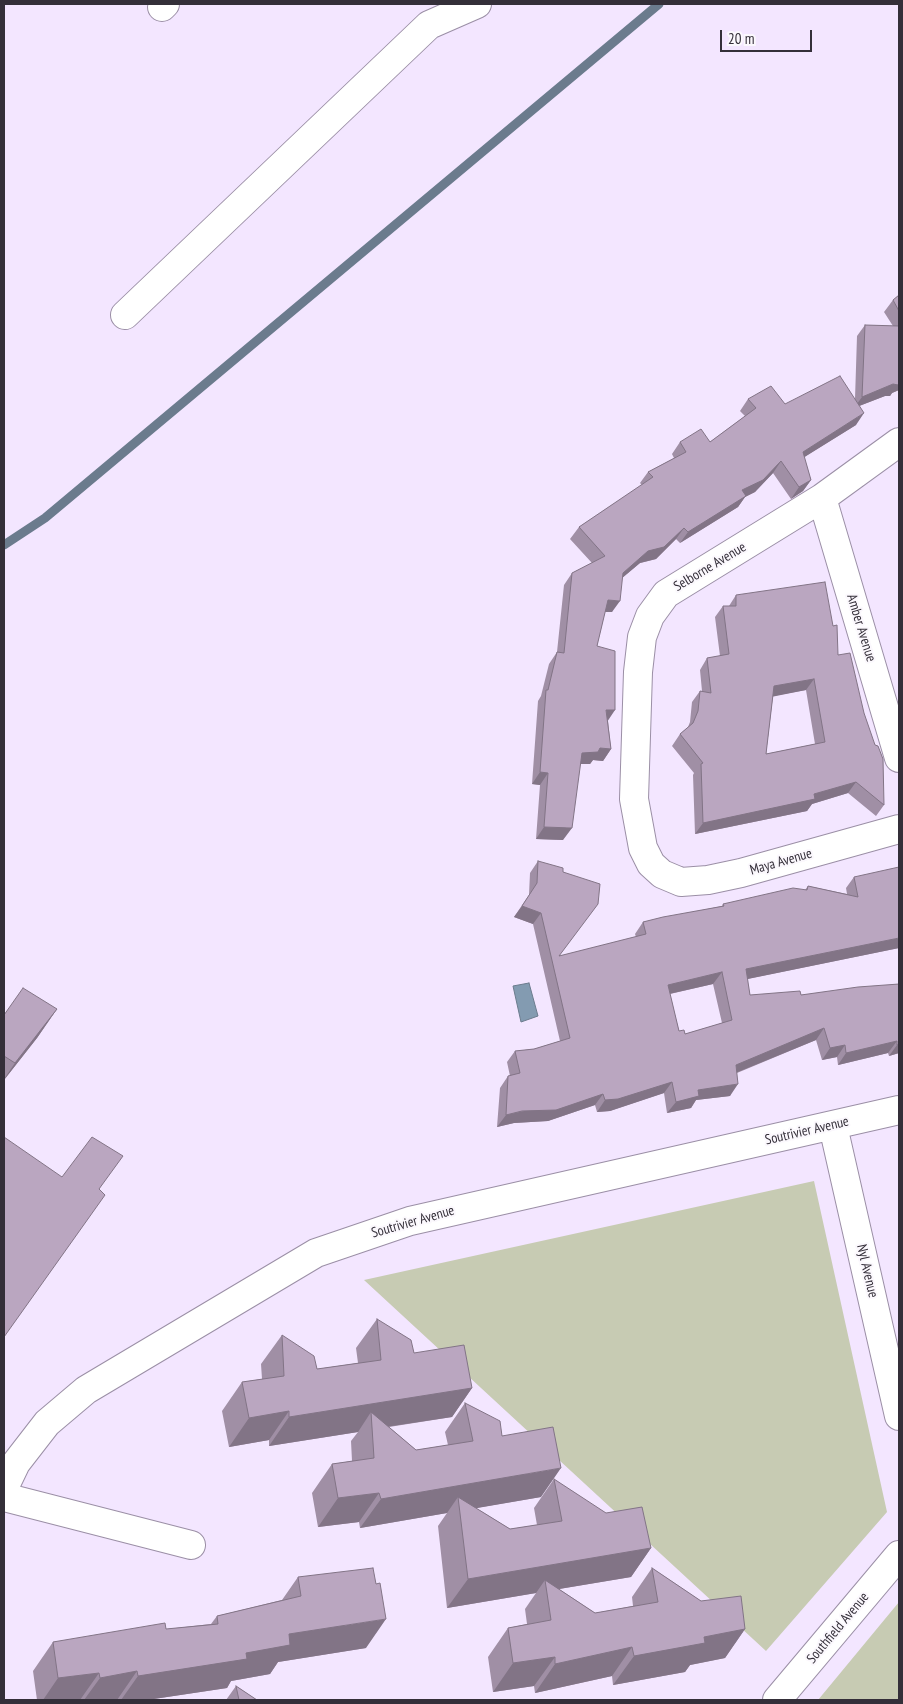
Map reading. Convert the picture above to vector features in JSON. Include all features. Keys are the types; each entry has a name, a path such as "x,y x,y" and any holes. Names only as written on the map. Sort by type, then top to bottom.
{"street":[{"path":"125,315 429,25 477,4"},
{"name":"Selborne Avenue","path":"662,874 651,864 642,848 634,799 640,655 642,637 650,616 666,594 822,498 899,442"},
{"name":"Amber Avenue","path":"822,498 899,758"},
{"name":"Maya Avenue","path":"662,874 681,882 708,880 741,873 899,829"},
{"name":"Soutrivier Avenue","path":"4,1488 16,1463 47,1424 86,1390 316,1253 419,1218 899,1110"},
{"name":"Nyl Avenue","path":"833,1126 899,1416"},
{"path":"4,1496 191,1545"},
{"name":"Southfield Avenue","path":"778,1700 899,1555"}],"green space":[{"path":"814,1181 887,1512 766,1651 364,1280"},
{"path":"899,1602 899,1700 818,1700"}],"water":[{"path":"529,983 538,1016 521,1022 513,986"}],"building":[{"path":"899,295 899,311 893,300"},
{"path":"865,325 899,326 899,383 898,385 893,384 862,397"},
{"path":"840,376 864,413 803,452 811,480 799,487 781,461 763,480 742,490 746,496 688,532 684,528 664,547 648,551 623,573 620,601 608,600 597,646 615,651 615,710 606,710 611,749 600,748 598,752 582,753 572,828 544,827 548,773 540,772 546,690 548,690 557,652 564,653 572,573 605,556 579,527 653,477 648,472 686,452 680,442 701,429 710,442 756,408 748,399 771,386 785,404"},
{"path":"825,582 833,626 837,625 838,655 850,653 864,713 875,745 878,746 883,759 884,805 856,782 814,794 815,799 703,823 701,764 703,763 680,734 693,723 698,711 700,691 711,693 707,658 729,654 723,606 736,606 736,595","holes":["814,679 825,742 766,754 774,686"]},
{"path":"538,861 563,868 563,872 600,884 598,904 559,956 646,934 643,922 724,906 723,904 793,888 807,890 808,886 858,897 854,877 899,867 899,938 746,969 750,995 800,991 801,995 858,987 899,984 899,1044 897,1045 897,1041 846,1053 845,1045 830,1048 824,1028 736,1065 738,1084 698,1090 699,1096 676,1102 672,1082 618,1099 605,1100 603,1094 556,1110 522,1111 506,1115 508,1076 520,1073 515,1051 534,1049 570,1038 541,913 522,906 537,883","holes":["722,972 732,1020 685,1034 684,1030 679,1031 668,985"]},
{"path":"23,988 57,1009 15,1063 4,1056 4,1015"},
{"path":"4,1137 62,1177 92,1137 123,1156 99,1189 105,1195 4,1337"},
{"path":"377,1319 411,1340 414,1353 464,1345 472,1388 289,1417 289,1411 249,1418 242,1382 284,1376 282,1335 314,1356 317,1369 381,1360"},
{"path":"465,1403 500,1421 502,1436 553,1427 561,1468 381,1499 379,1493 338,1498 332,1464 374,1458 371,1412 416,1450 473,1441"},
{"path":"554,1479 606,1513 642,1507 651,1548 468,1579 458,1497 510,1529 562,1521"},
{"path":"373,1568 376,1584 380,1583 386,1619 289,1634 290,1645 246,1653 247,1659 138,1676 137,1671 100,1678 99,1673 58,1678 53,1642 165,1623 166,1629 218,1624 217,1616 301,1596 298,1577"},
{"path":"652,1568 701,1601 741,1596 745,1629 704,1637 705,1643 634,1656 632,1647 555,1664 555,1657 513,1663 508,1628 551,1620 545,1580 595,1613 658,1602"},
{"path":"236,1686 257,1700 239,1700"}],"waterway":[{"path":"4,545 45,518 659,4"}]}
